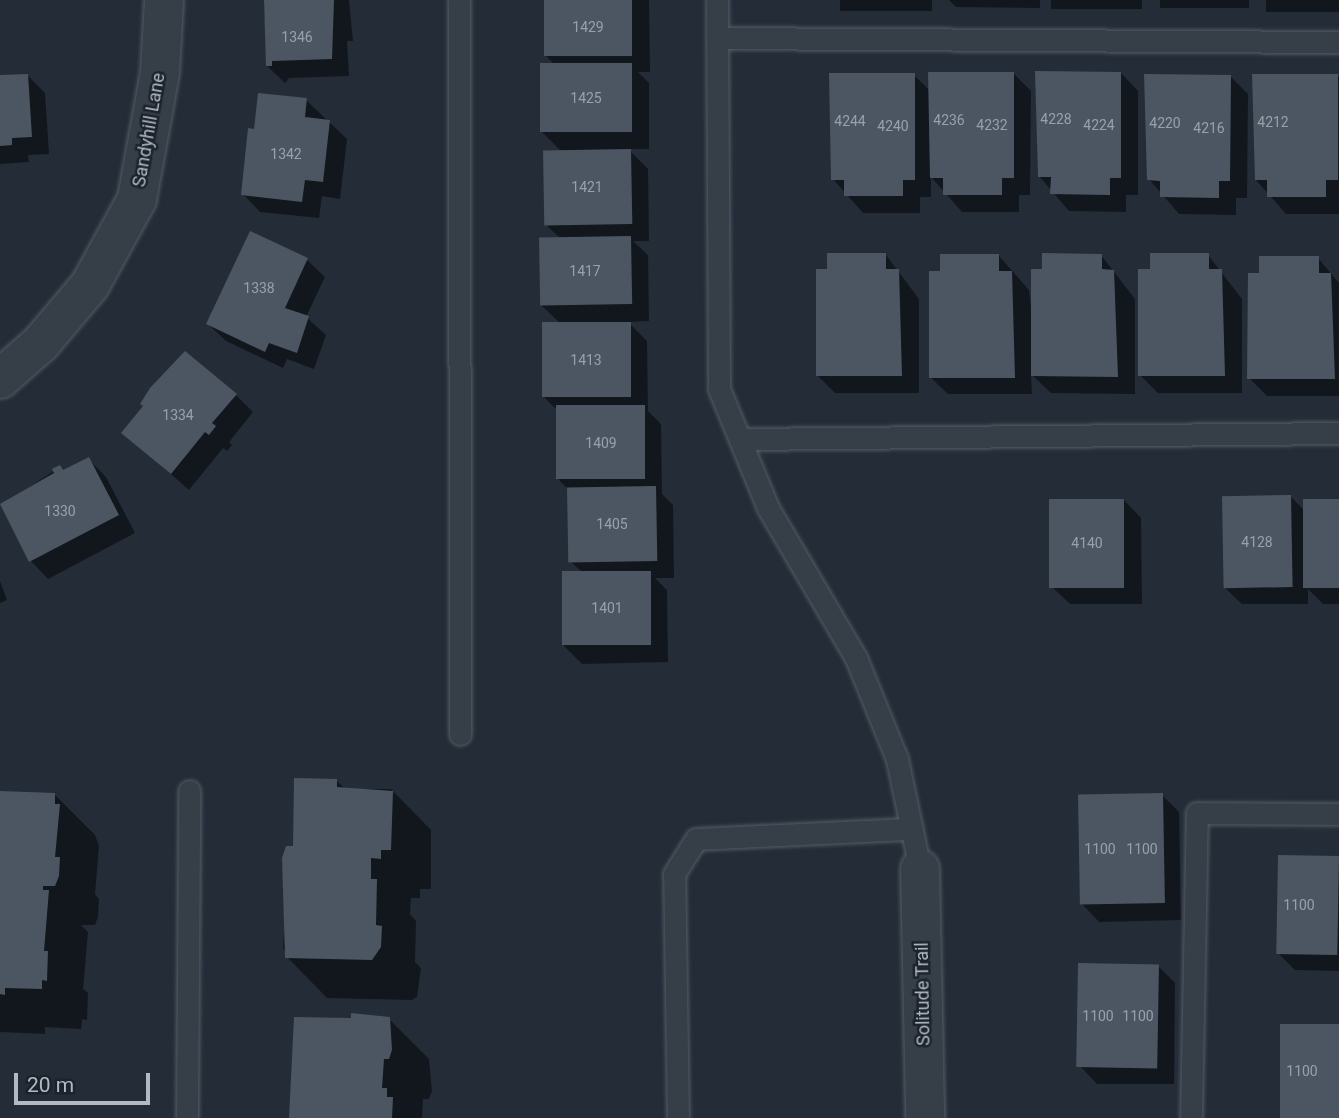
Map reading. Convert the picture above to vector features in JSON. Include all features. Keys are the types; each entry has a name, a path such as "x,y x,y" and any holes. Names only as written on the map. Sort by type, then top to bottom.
{"street":[{"name":"Sandyhill Lane","path":"0,379 41,342 90,285 137,199 160,72 164,0"},
{"name":"Solitude Trail","path":"920,869 925,1118"}],"lane":[{"path":"459,0 460,734"},
{"path":"717,0 719,389 768,508 856,658 897,759 920,869"},
{"path":"717,38 1339,42"},
{"path":"740,439 1339,433"},
{"path":"187,1118 188,792"},
{"path":"1191,1118 1197,813 1339,814"},
{"path":"678,1118 674,874 696,839 912,830"}],"building":[{"path":"264,0 334,0 332,59 272,61 272,66 266,66"},
{"path":"544,0 632,0 632,56 544,56"},
{"path":"540,63 632,63 632,132 540,132"},
{"path":"1035,71 1121,72 1121,178 1110,178 1110,195 1050,194 1051,177 1038,177"},
{"path":"928,72 1014,72 1014,178 1002,178 1002,195 943,195 943,178 930,178"},
{"path":"829,73 915,73 915,180 903,180 903,196 844,196 844,180 831,180"},
{"path":"28,74 32,137 12,138 12,145 0,146 0,75"},
{"path":"1144,74 1231,75 1230,181 1219,181 1219,198 1160,197 1160,181 1147,180"},
{"path":"1252,74 1338,74 1338,180 1326,180 1326,197 1267,197 1267,180 1255,180"},
{"path":"258,93 307,98 305,117 330,120 323,182 305,180 302,202 241,195 248,128 254,129"},
{"path":"631,149 632,224 544,226 543,151"},
{"path":"250,231 308,258 285,308 309,316 297,353 269,343 265,352 206,324"},
{"path":"631,236 632,304 540,306 539,238"},
{"path":"827,253 886,253 886,269 899,269 902,376 816,376 816,269 827,269"},
{"path":"1042,253 1102,254 1102,269 1114,270 1118,377 1031,376 1031,269 1042,269"},
{"path":"1150,253 1209,253 1209,269 1222,269 1225,376 1138,376 1138,269 1150,269"},
{"path":"940,254 999,254 999,271 1012,271 1015,378 929,378 929,271 940,271"},
{"path":"1259,256 1319,256 1319,273 1331,273 1335,379 1247,379 1248,273 1259,273"},
{"path":"542,322 631,322 631,397 542,397"},
{"path":"185,351 237,394 212,423 216,426 209,435 205,432 171,474 121,433 143,406 140,404 150,388"},
{"path":"556,405 645,405 645,479 556,479"},
{"path":"89,457 119,515 29,562 0,504 54,473 52,469 60,465 63,470"},
{"path":"656,486 657,561 568,563 567,488"},
{"path":"1291,495 1293,587 1224,588 1222,496"},
{"path":"1049,499 1124,499 1124,588 1049,588"},
{"path":"1303,499 1339,499 1339,588 1303,588"},
{"path":"562,571 651,571 651,645 562,645"},
{"path":"294,778 337,779 337,787 393,791 391,850 381,850 381,859 371,858 371,879 377,879 376,925 382,926 381,947 372,960 285,958 282,858 286,846 293,846"},
{"path":"0,791 55,793 55,804 60,804 55,857 60,857 59,876 55,886 43,886 43,890 49,890 44,951 48,951 47,981 42,980 42,989 5,988 5,995 0,994"},
{"path":"1163,793 1165,903 1080,904 1078,794"},
{"path":"1278,855 1339,856 1337,955 1276,954"},
{"path":"1078,963 1159,964 1157,1068 1076,1067"},
{"path":"351,1013 390,1017 392,1050 389,1059 384,1059 382,1088 387,1088 387,1097 393,1097 392,1118 289,1118 294,1017 351,1018"},
{"path":"1280,1024 1339,1024 1339,1118 1280,1118"}]}
